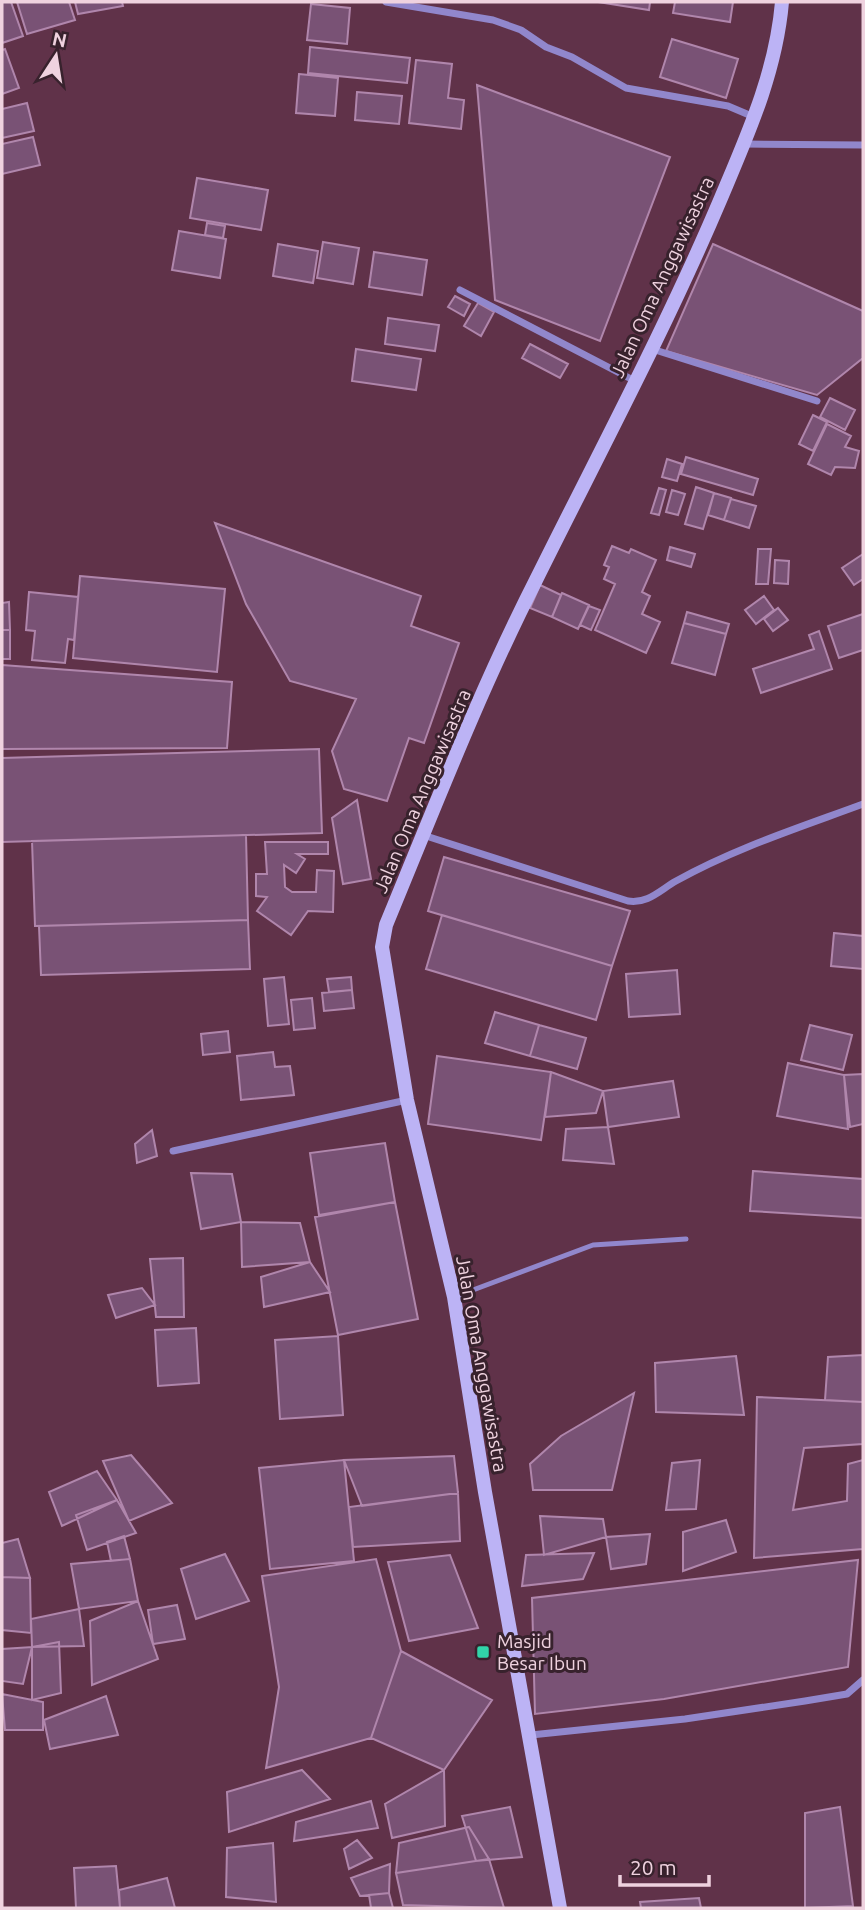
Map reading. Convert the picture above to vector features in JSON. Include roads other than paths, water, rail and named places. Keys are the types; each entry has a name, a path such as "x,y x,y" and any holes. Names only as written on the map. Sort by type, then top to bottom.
{"main road":[{"name":"Jalan Oma Anggawisastra","path":"560,1908 531,1735 485,1492 454,1297 407,1100 382,947 386,925 458,750 533,584 687,277 755,117 773,63 782,2"}],"street":[{"path":"386,2 493,20 520,30 546,47 572,57 626,88 728,106 755,117"},
{"path":"743,144 863,145"},
{"path":"460,290 635,381"},
{"path":"651,349 817,401"},
{"path":"423,835 628,901 644,902 684,876 775,836 863,804"},
{"path":"173,1151 407,1100"},
{"path":"531,1735 685,1719 805,1701 847,1694 863,1680"}],"lane":[{"path":"454,1297 593,1245 686,1240"}],"place":[{"name":"Masjid Besar Ibun","path":"483,1652"}]}
